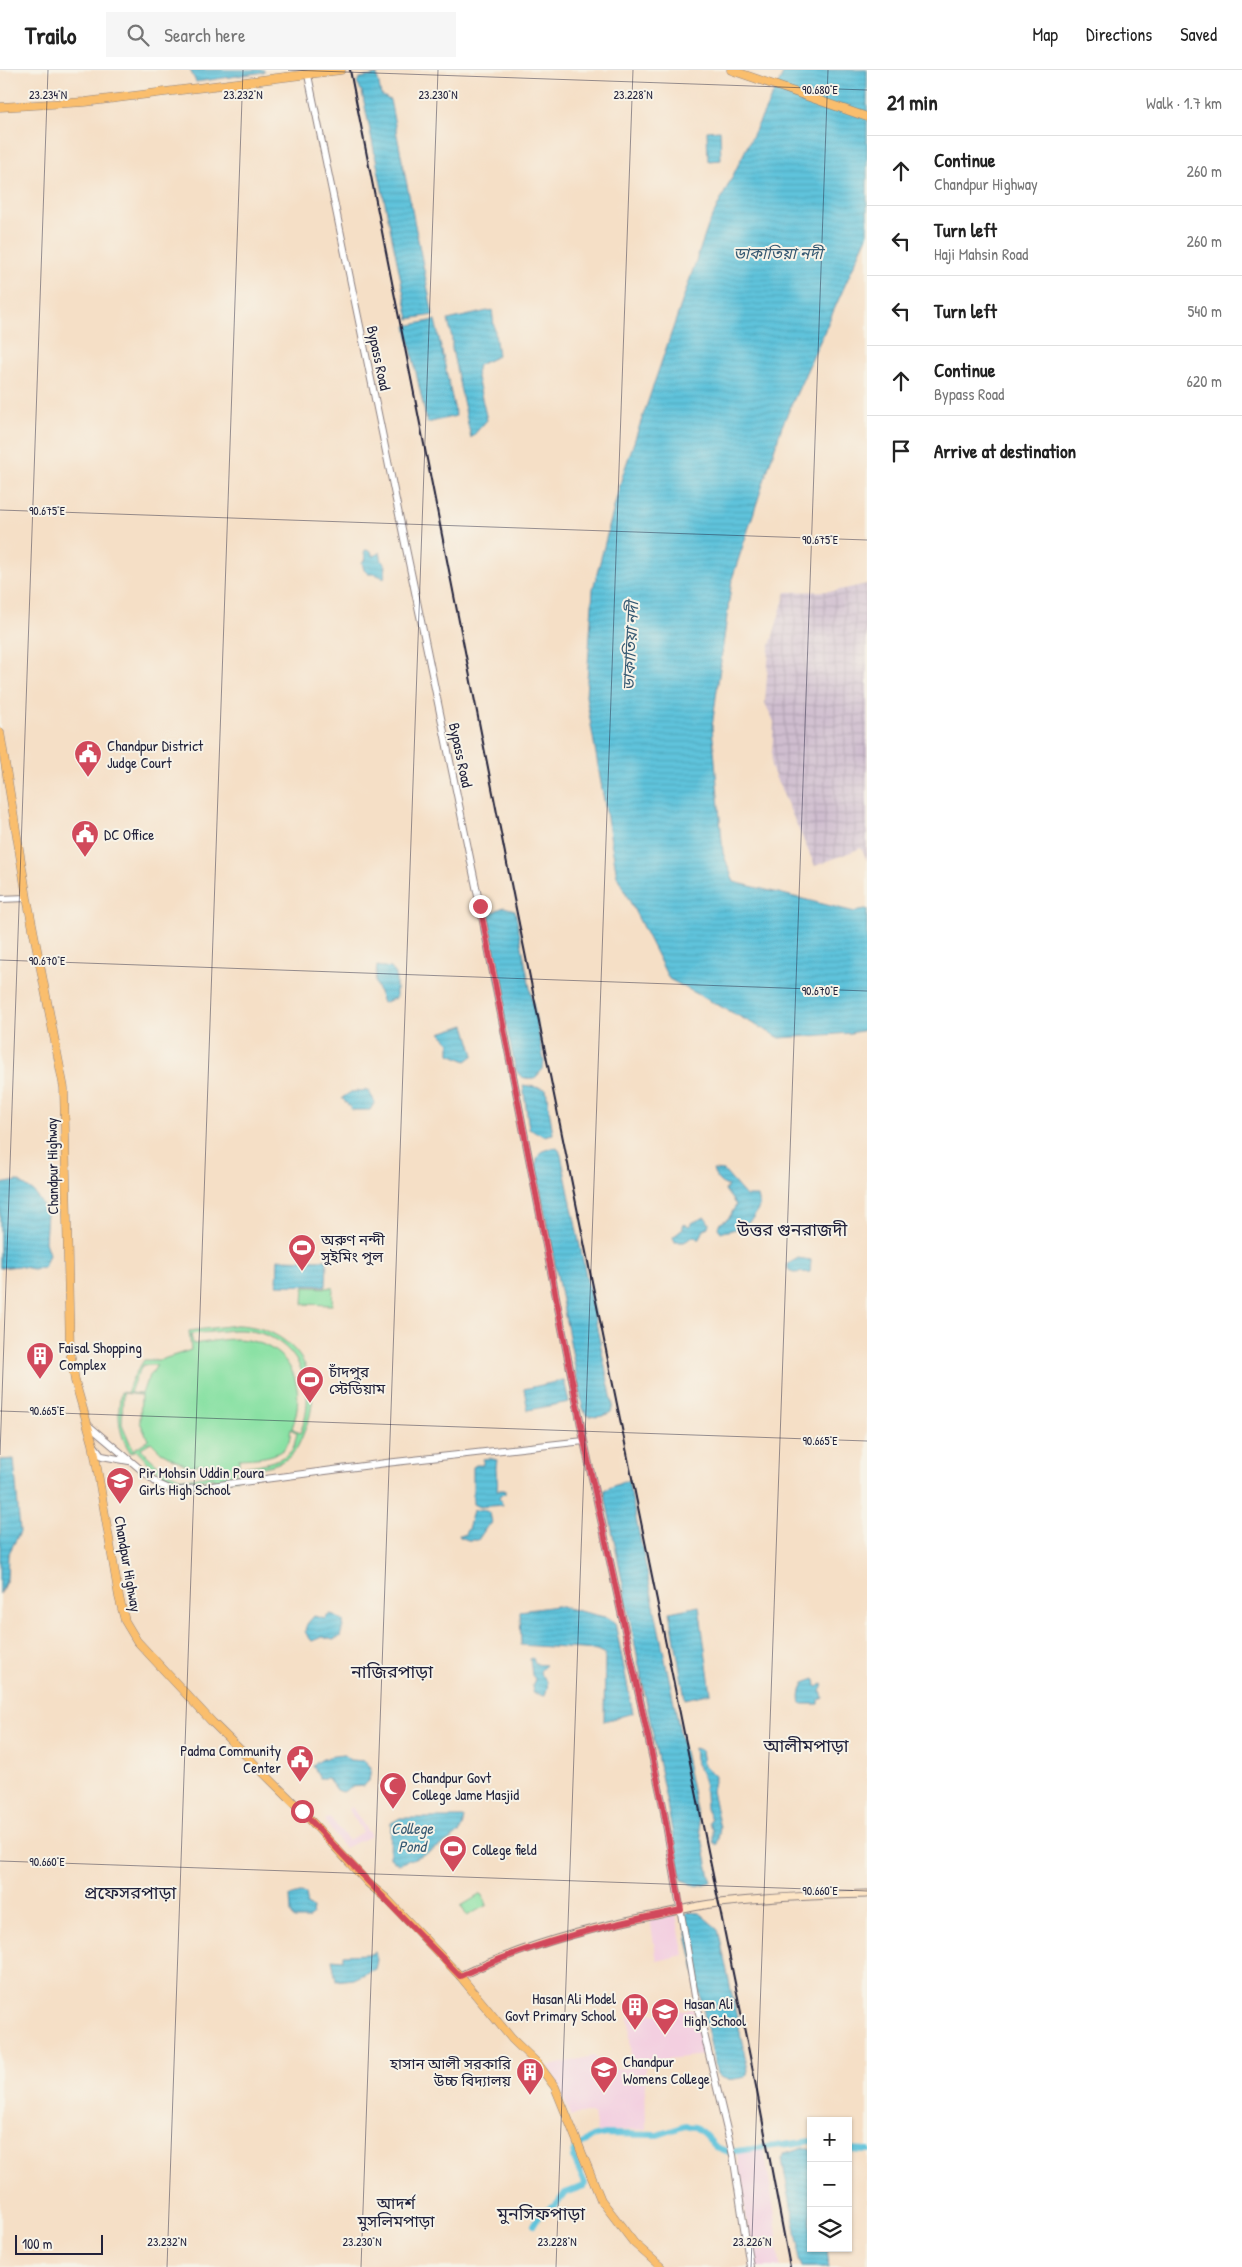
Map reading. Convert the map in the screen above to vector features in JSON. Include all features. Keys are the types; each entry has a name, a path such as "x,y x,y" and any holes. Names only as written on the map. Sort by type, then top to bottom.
{"main road":[{"path":"0,107 85,102 341,70"},
{"path":"731,70 867,117"},
{"name":"Chandpur Highway","path":"0,732 27,898 64,1088 70,1351 93,1444 119,1598 125,1621 137,1641 214,1723 302,1811 368,1883 386,1899 460,1976 512,2039 538,2064 555,2087 601,2200 612,2217 634,2242 661,2267"},
{"path":"460,1976 492,1961 555,1939 614,1923 719,1903 867,1894"}],"street":[{"name":"Bypass Road","path":"308,75 482,916 584,1441 663,1806 694,1996 733,2155 750,2267"},
{"path":"0,900 27,898"},
{"path":"88,1425 166,1489 184,1491 386,1462 584,1441"},
{"path":"93,1444 102,1456 130,1461"}],"shaded area":[{"path":"867,584 867,860 861,848 815,866 771,767 774,722 765,703 769,649 786,592 835,591"},
{"path":"352,1807 371,1836 344,1848 324,1820 330,1817 348,1840 363,1832 348,1809"},
{"path":"676,1915 684,1955 657,1961 650,1920"},
{"name":"Hasan Ali High School","path":"693,2009 704,2055 631,2063 629,2016"},
{"name":"Chandpur Womens College","path":"594,2056 612,2069 645,2066 646,2129 597,2132 594,2114 577,2114 571,2117 549,2066"},
{"path":"764,2150 775,2215 780,2267 753,2267 737,2153"}],"green space":[{"path":"304,1287 333,1288 332,1305 303,1304"},
{"path":"236,1325 257,1328 275,1335 290,1345 302,1359 309,1375 312,1393 311,1412 300,1443 288,1458 270,1466 236,1470 237,1479 213,1483 213,1478 192,1482 178,1481 164,1475 136,1450 131,1453 121,1432 119,1408 121,1392 127,1393 132,1379 144,1360 160,1360 191,1350 189,1331","holes":["233,1330 254,1331 271,1338 286,1348 297,1361 304,1377 307,1395 306,1414 300,1433 292,1428 298,1399 296,1385 292,1372 276,1352 263,1344 240,1339 193,1344 191,1334","143,1365 157,1365 146,1382 142,1394 130,1393","123,1393 141,1395 140,1422 148,1440 133,1450 122,1424","291,1429 297,1433 293,1448 284,1457 252,1466 239,1467 239,1459 265,1457 278,1453 283,1450 289,1439","151,1442 161,1452 188,1466 214,1463 214,1474 190,1478 174,1475 161,1468 141,1448"]},
{"path":"481,1894 487,1905 467,1916 461,1906"}],"water":[{"path":"190,70 264,70 264,72 196,82"},
{"name":"ডাকাতিয়া নদী","path":"785,70 867,70 867,236 782,426 732,579 712,727 723,853 734,882 855,912 867,909 867,1030 780,1038 669,979 617,876 586,696 593,589 622,477 708,226"},
{"path":"377,75 381,95 390,100 433,315 409,319 362,92 357,82 360,78"},
{"path":"720,130 721,160 708,161 707,131"},
{"path":"492,310 498,356 478,365 476,373 487,420 471,438 452,349 452,338 448,320"},
{"path":"435,320 456,416 427,423 406,326"},
{"path":"365,550 371,551 373,557 380,552 382,561 386,566 384,578 375,574 368,574 364,570 362,562 366,559"},
{"path":"504,907 515,910 544,1061 543,1069 535,1078 522,1077 518,1074 515,1067 486,929 487,920 490,915"},
{"path":"377,966 391,968 396,974 396,998 383,1003 375,982"},
{"path":"465,1025 474,1055 466,1061 450,1054 450,1043 440,1033"},
{"path":"523,1085 546,1089 553,1134 544,1136 529,1129"},
{"path":"368,1090 375,1102 370,1110 352,1110 342,1098 351,1092"},
{"path":"555,1147 561,1155 613,1405 611,1412 605,1415 586,1415 583,1408 536,1167 537,1159 541,1152"},
{"path":"713,1170 724,1171 746,1196 758,1196 758,1210 749,1222 728,1231 721,1232 718,1228 719,1224 729,1218 736,1205 725,1190 728,1186 718,1180"},
{"path":"18,1181 34,1192 47,1212 45,1242 49,1254 44,1268 32,1269 18,1266 0,1268 0,1184"},
{"path":"705,1217 709,1223 700,1239 697,1239 695,1236 684,1242 675,1242 673,1237 683,1229 683,1224 690,1226 691,1223"},
{"path":"798,1258 811,1260 810,1272 793,1273 788,1269 788,1264"},
{"name":"অরুণ নন্দী সুইমিং পুল","path":"278,1259 327,1260 326,1286 277,1285"},
{"path":"564,1380 569,1402 528,1410 524,1389"},
{"path":"14,1459 20,1532 8,1555 7,1579 0,1594 0,1460"},
{"path":"483,1459 497,1460 497,1490 505,1490 505,1494 500,1495 499,1498 503,1505 479,1507 473,1504 473,1467 483,1465"},
{"path":"628,1480 711,1882 697,1886 682,1880 604,1490"},
{"path":"482,1509 490,1513 492,1523 478,1540 468,1540 460,1537 459,1535 464,1535 468,1529 473,1511"},
{"path":"557,1606 609,1618 615,1623 633,1713 604,1721 605,1654 597,1650 521,1645 520,1611"},
{"path":"699,1606 711,1693 685,1699 670,1612"},
{"path":"331,1614 343,1623 340,1637 333,1640 322,1637 312,1641 309,1639 305,1631 307,1624 314,1616 325,1619 326,1616"},
{"path":"533,1658 535,1664 546,1665 540,1671 541,1676 547,1683 545,1696 533,1693 532,1686 535,1679 532,1675 530,1659"},
{"path":"815,1679 816,1686 824,1685 821,1690 823,1698 819,1700 819,1704 801,1704 800,1698 804,1683"},
{"path":"694,1748 701,1750 703,1764 715,1776 712,1791 720,1828 717,1845 713,1842 713,1830 709,1822 711,1819 706,1809 704,1780 695,1759"},
{"path":"344,1755 350,1760 365,1761 371,1767 369,1781 363,1786 351,1787 343,1792 336,1790 328,1778 320,1778 313,1766 324,1759"},
{"name":"College Pond","path":"400,1818 464,1818 461,1830 454,1838 413,1859 398,1864 390,1857 391,1823"},
{"path":"300,1893 306,1894 308,1906 313,1908 312,1915 308,1919 294,1919 291,1913 290,1896"},
{"path":"688,1912 699,1913 718,1929 748,2070 746,2077 727,2079 717,2074 684,1920 685,1914"},
{"path":"375,1952 377,1960 375,1969 354,1979 336,1981 332,1959 343,1960 343,1955 370,1954"},
{"path":"803,2147 807,2148 807,2252 827,2252 829,2267 801,2267 798,2259 799,2247 782,2159 785,2153"}],"waterway":[{"path":"534,2225 541,2213 557,2204 565,2193 584,2186 585,2183 573,2157 576,2148 592,2137 606,2134 658,2135 685,2126 695,2127 716,2147 729,2152 807,2142"},
{"path":"852,2149 867,2150"}],"railway":[{"path":"350,70 514,899 756,2086 790,2267"}],"place":[{"name":"Chandpur District Judge Court","path":"88,778"},
{"name":"DC Office","path":"85,858"},
{"name":"অরুণ নন্দী সুইমিং পুল","path":"302,1272"},
{"name":"Faisal Shopping Complex","path":"40,1380"},
{"name":"চাঁদপুর স্টেডিয়াম","path":"310,1404"},
{"name":"Pir Mohsin Uddin Poura Girls High School","path":"120,1505"},
{"name":"Padma Community Center","path":"300,1783"},
{"name":"Chandpur Govt College Jame Masjid","path":"393,1810"},
{"name":"College field","path":"453,1873"},
{"name":"Hasan Ali Model Govt Primary School","path":"635,2031"},
{"name":"Hasan Ali High School","path":"665,2036"},
{"name":"Chandpur Womens College","path":"604,2094"},
{"name":"হাসান আলী সরকারি উচ্চ বিদ্যালয়","path":"530,2096"}],"district":[{"name":"উত্তর গুনরাজদী","path":"792,1229"},
{"name":"নাজিরপাড়া","path":"392,1671"},
{"name":"আলীমপাড়া","path":"806,1745"},
{"name":"প্রফেসরপাড়া","path":"130,1892"},
{"name":"আদর্শ মুসলিমপাড়া","path":"396,2212"},
{"name":"মুনসিফপাড়া","path":"541,2213"}],"route":[{"path":"302,1811 368,1883 386,1899 460,1976 492,1961 555,1939 614,1923 681,1910 663,1806 584,1441 480,906"}]}
